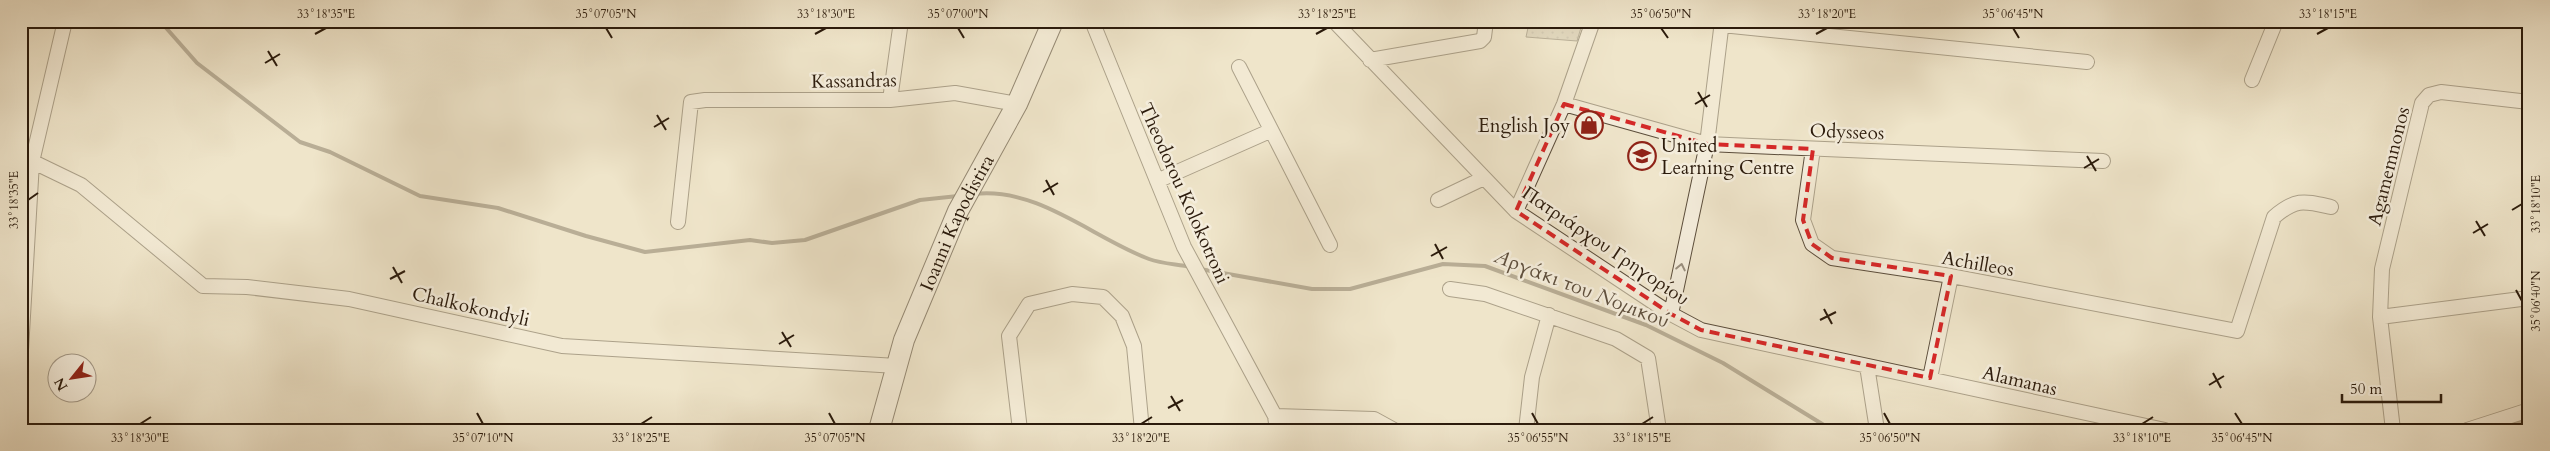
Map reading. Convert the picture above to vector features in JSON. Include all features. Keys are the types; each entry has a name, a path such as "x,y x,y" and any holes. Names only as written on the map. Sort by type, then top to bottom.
{"street":[{"path":"21,350 27,159 65,21"},
{"path":"890,100 901,21"},
{"name":"Ioanni Kapodistira","path":"879,430 904,340 958,211 1017,104 1053,21"},
{"name":"Theodorou Kolokotroni","path":"1092,21 1184,247 1275,416 1277,430"},
{"name":"Πατριάρχου Γρηγορίου","path":"1334,21 1516,211 1671,314 1701,330 1867,366"},
{"path":"1370,60 1480,41 1484,37 1486,21"},
{"path":"1516,211 1564,104 1593,21"},
{"path":"2252,80 2276,21"},
{"path":"1671,314 1707,144 1722,23 2087,62"},
{"path":"1239,67 1270,131 1330,245"},
{"name":"Agamemnonos","path":"2393,430 2380,317 2382,269 2422,103 2429,95 2441,92 2529,102"},
{"name":"Kassandras","path":"678,222 691,102 705,100 890,100 955,93 1017,104"},
{"name":"Odysseos","path":"1564,104 1707,144 2103,161"},
{"path":"1157,181 1270,131"},
{"name":"Achilleos","path":"1813,149 1803,220 1812,244 1832,258 1951,276 2237,332 2274,217 2288,204 2303,201 2331,207"},
{"name":"Chalkokondyli","path":"27,159 81,186 203,286 247,287 348,298 562,346 897,366"},
{"path":"1438,200 1484,178"},
{"path":"1930,378 1951,276"},
{"path":"1450,289 1486,294 1549,315 1616,339 1648,358 1658,430"},
{"path":"1020,430 1009,336 1029,304 1072,294 1103,298 1122,316 1134,346 1142,430"},
{"path":"2380,317 2529,298"},
{"path":"1526,430 1532,377 1549,315"},
{"path":"1867,366 1877,430"},
{"name":"Alamanas","path":"1867,366 2165,430"},
{"path":"2467,430 2529,410"},
{"path":"1275,416 1374,419 1394,430"}],"highlighted area":[{"path":"1564,104 1707,144 1813,149 1803,220 1812,244 1832,258 1951,276 1930,378 1701,330 1671,314 1516,211"}],"shaded area":[{"path":"1524,21 1583,21 1577,41 1526,37 1529,23"}],"waterway":[{"name":"Αργάκι του Νομικού","path":"160,21 197,63 300,142 330,152 420,196 498,208 586,236 645,252 750,240 772,243 805,240 920,200 958,196"},
{"name":"Αργάκι του Νομικού","path":"975,194 998,194 1021,198 1065,216 1128,250 1149,259 1191,267"},
{"name":"Αργάκι του Νομικού","path":"1200,269 1312,289 1350,289 1443,264 1485,266 1646,325 1723,363 1832,430"},
{"name":"Αργάκι του Νομικού","path":"2490,430 2529,419"}],"place":[{"name":"English Joy","path":"1589,125"},
{"name":"United Learning Centre","path":"1642,156"}]}
